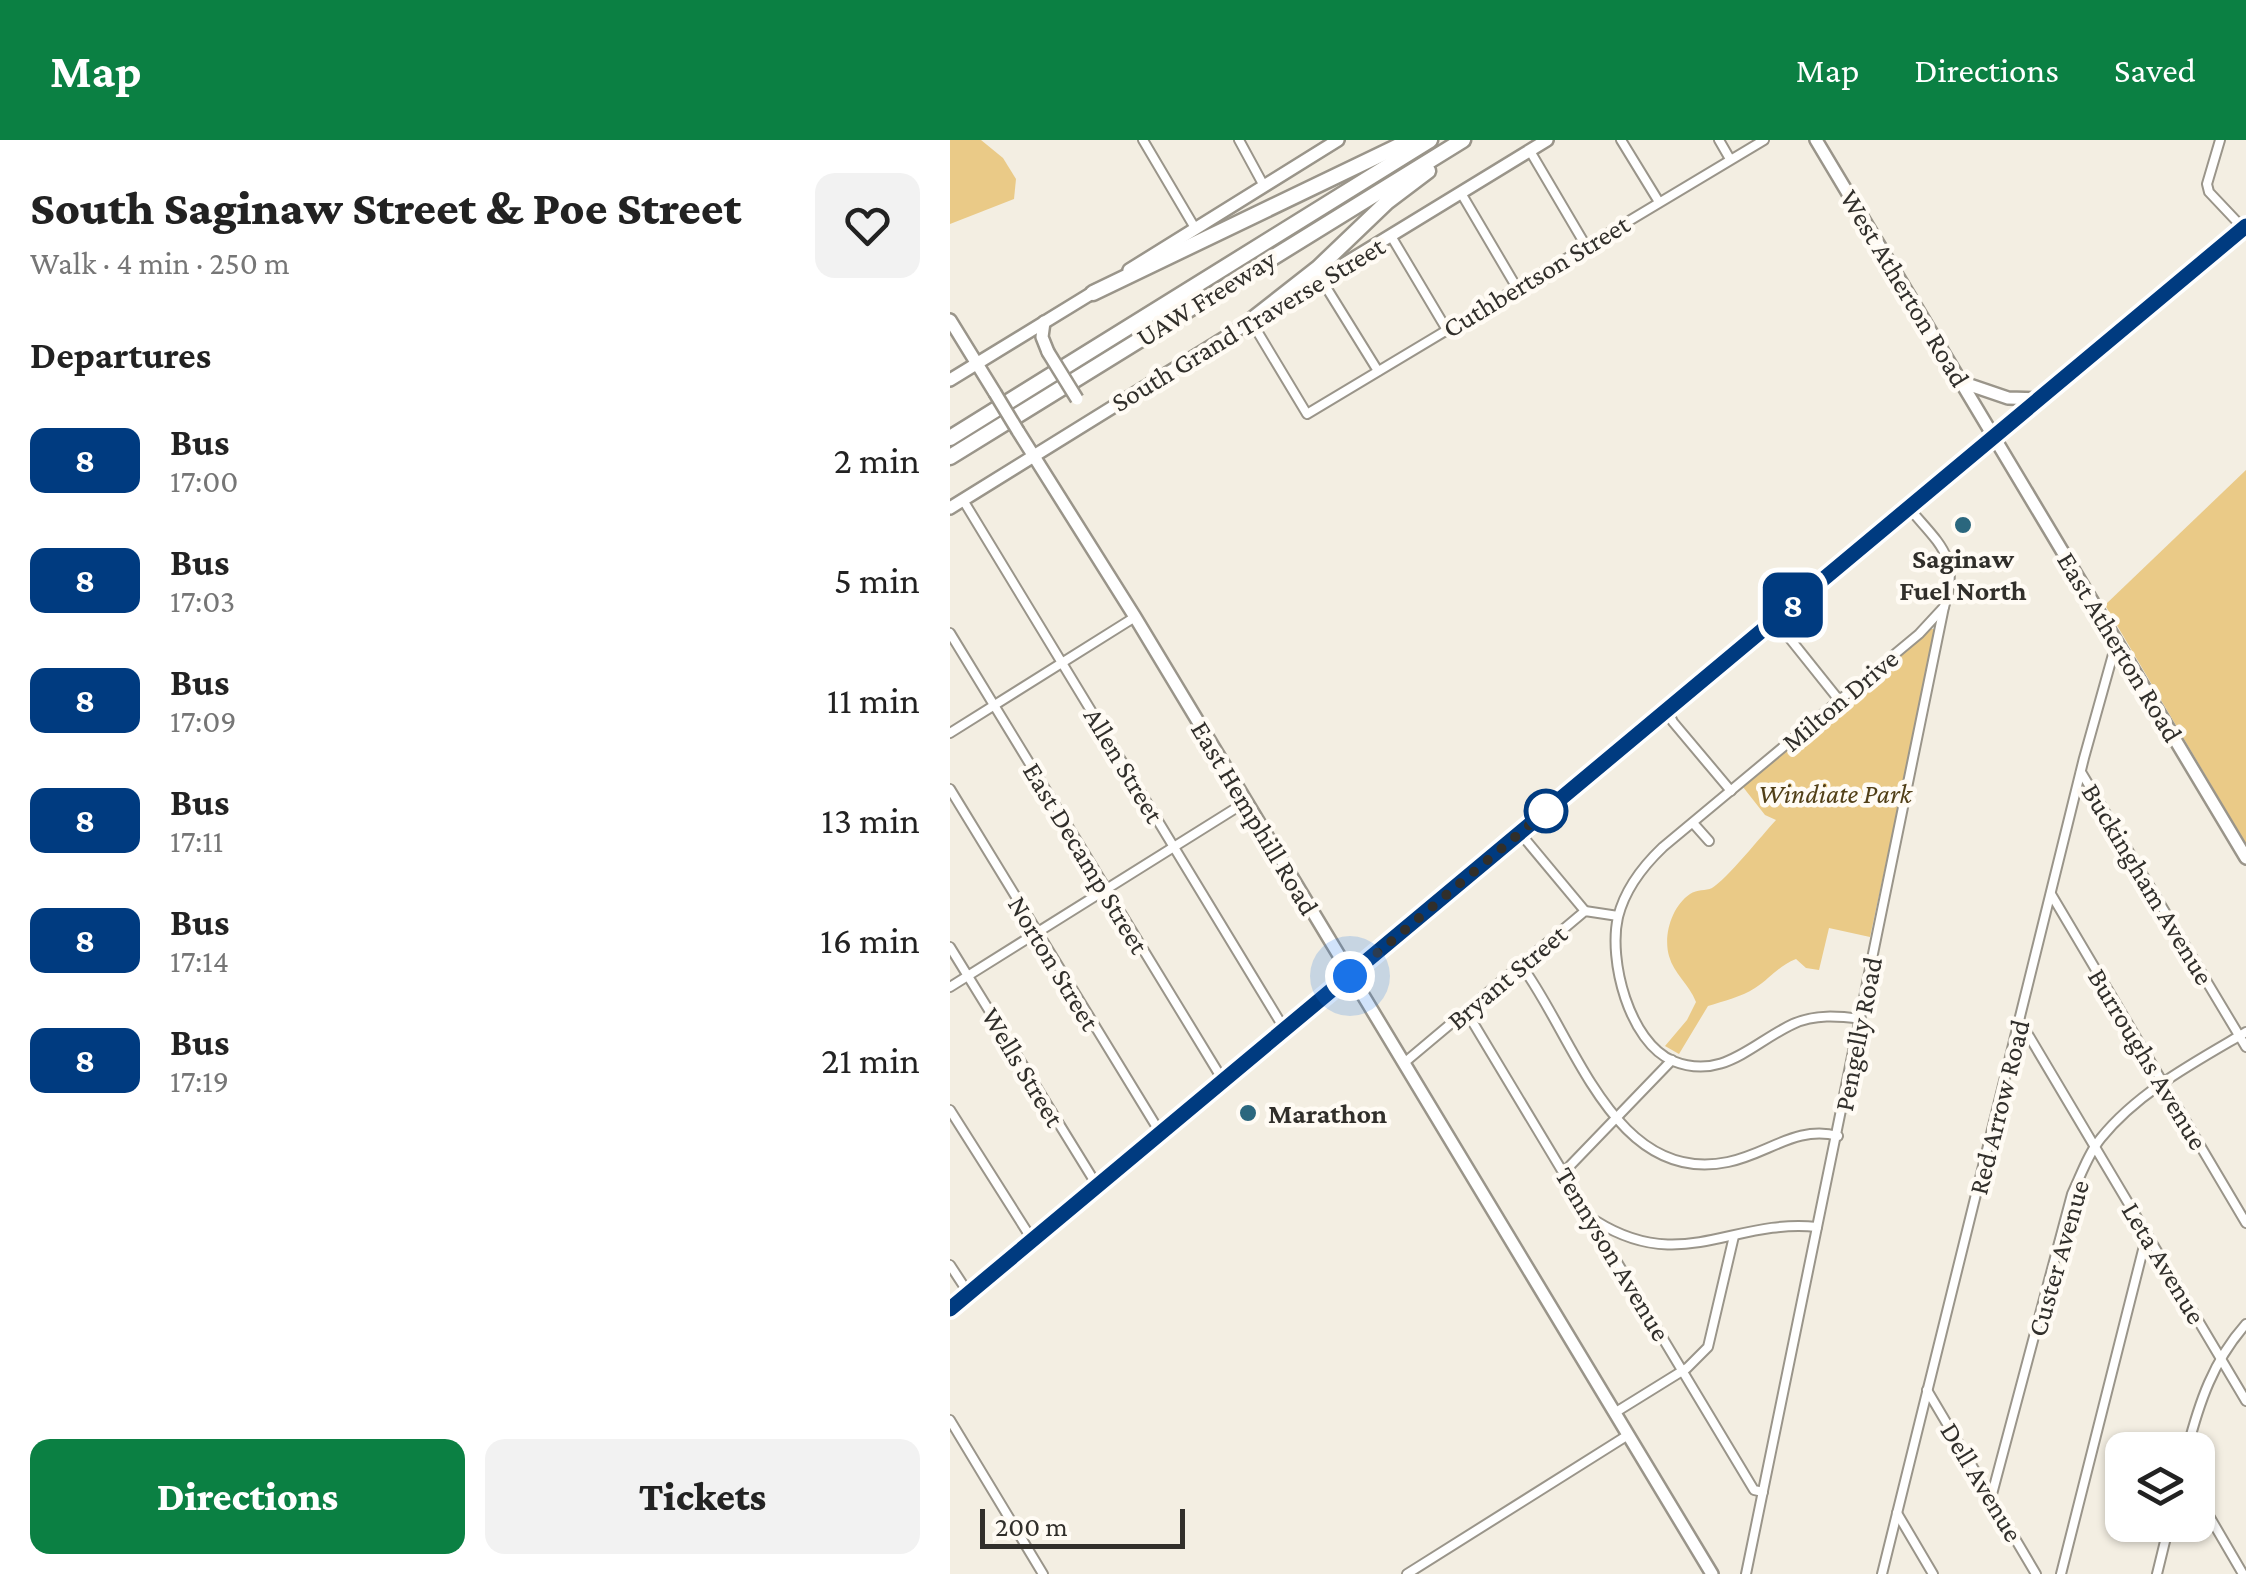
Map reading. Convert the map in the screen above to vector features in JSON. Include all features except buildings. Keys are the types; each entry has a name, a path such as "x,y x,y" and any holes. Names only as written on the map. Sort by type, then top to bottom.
{"highway":[{"path":"1093,293 1412,140"},
{"name":"UAW Freeway","path":"950,438 1430,140"},
{"name":"UAW Freeway","path":"950,457 1463,140"},
{"path":"1252,320 1318,268 1395,196 1475,140"}],"main road":[{"name":"South Grand Traverse Street","path":"950,508 1547,140"},
{"name":"West Atherton Road","path":"1816,140 1994,436"},
{"path":"950,380 1335,141"},
{"path":"950,1309 2245,229"},
{"name":"East Hemphill Road","path":"950,320 1135,617 1712,1574"},
{"path":"1044,322 1042,337 1048,352 1077,399 1088,412 1098,416"},
{"path":"1962,382 2008,398 2039,399"},
{"name":"East Atherton Road","path":"1994,436 2246,858"}],"street":[{"path":"1143,140 1196,228"},
{"path":"1239,140 1264,186"},
{"path":"1621,140 1659,202"},
{"path":"1719,140 1730,159"},
{"name":"Cuthbertson Street","path":"1252,320 1308,414 1764,140"},
{"path":"2220,140 2207,184 2209,192 2245,229"},
{"path":"1530,151 1586,246"},
{"path":"1461,194 1517,288"},
{"path":"1392,236 1447,330"},
{"path":"1321,279 1378,371"},
{"name":"Allen Street","path":"964,500 1285,1030"},
{"name":"Pengelly Road","path":"1746,1574 1951,587 1952,568 1946,550 1909,508"},
{"name":"Milton Drive","path":"1672,1060 1644,1034 1621,987 1616,942 1618,916 1627,893 1646,863 1919,634 1944,607"},
{"path":"950,733 1135,617"},
{"path":"1774,620 1840,700"},
{"name":"East Decamp Street","path":"950,633 1224,1082"},
{"name":"Red Arrow Road","path":"1882,1574 2116,640"},
{"path":"1667,710 1732,791"},
{"name":"Buckingham Avenue","path":"2081,772 2243,1034 2246,1047"},
{"name":"Norton Street","path":"950,789 1161,1134"},
{"path":"950,987 1244,803"},
{"path":"1693,823 1710,841"},
{"path":"1520,834 1585,911"},
{"name":"Burroughs Avenue","path":"2050,894 2246,1223"},
{"name":"Bryant Street","path":"1403,1064 1585,911 1618,916"},
{"name":"Wells Street","path":"950,947 1098,1187"},
{"path":"1521,965 1614,1116 1642,1145 1660,1156 1693,1165 1731,1162 1807,1132 1838,1136"},
{"name":"Tennyson Avenue","path":"1466,1010 1754,1490 1763,1492"},
{"path":"1564,1172 1672,1060 1714,1067 1734,1060 1792,1024 1812,1018 1861,1019"},
{"name":"Leta Avenue","path":"2020,1020 2246,1402"},
{"name":"Custer Avenue","path":"1992,1498 2072,1194 2096,1146 2126,1112 2162,1083 2243,1034"},
{"path":"950,1110 1033,1241"},
{"path":"1592,1219 1610,1230 1664,1244 1693,1245 1774,1225 1817,1227"},
{"path":"2061,1574 2147,1234"},
{"path":"1616,1412 1682,1370 1708,1347 1734,1236"},
{"path":"950,1265 968,1294"},
{"path":"2192,1432 2202,1394 2220,1358 2246,1324"},
{"name":"Dell Avenue","path":"1927,1390 2036,1574"},
{"path":"950,1420 1043,1574"},
{"path":"1406,1574 1628,1435"},
{"path":"1897,1513 1933,1574"},
{"path":"2215,1525 2244,1574"},
{"path":"2157,1574 2165,1542"}],"green space":[{"path":"950,140 981,140 1003,158 1016,179 1014,199 950,224"},
{"path":"2246,470 2246,844 2105,605"},
{"name":"Windiate Park","path":"1934,629 1935,636 1870,937 1829,928 1819,970 1806,968 1796,959 1750,991 1708,1006 1679,1054 1665,1046 1687,1020 1696,1002 1669,956 1667,939 1674,913 1690,894 1718,883 1776,820 1765,815 1743,787"}],"bus line":[{"name":"8","path":"950,1309 2246,226"}],"place":[{"name":"Saginaw Fuel North","path":"1963,525"},
{"name":"Marathon","path":"1248,1113"}],"route":[{"path":"1350,976 1546,811"}]}
